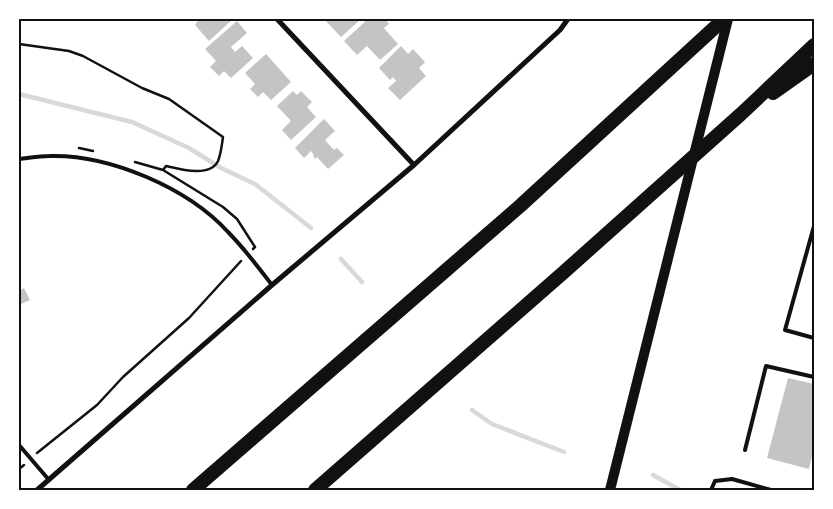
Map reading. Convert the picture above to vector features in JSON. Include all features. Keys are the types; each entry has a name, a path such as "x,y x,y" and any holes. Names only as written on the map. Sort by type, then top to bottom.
{"highway":[{"path":"193,490 520,206 724,19"},
{"path":"315,490 741,114 814,45"},
{"path":"741,114 814,64"}],"main road":[{"path":"610,490 728,19"}],"street":[{"path":"278,19 414,165"},
{"path":"37,490 272,285 414,165 560,30 568,19"}],"lane":[{"path":"19,158 51,156 90,160 120,167 176,192 206,212 228,231 272,285"},
{"path":"814,226 785,330 814,338"},
{"path":"744,450 766,366 814,377"},
{"path":"19,445 49,480"},
{"path":"711,490 715,482 732,480 771,490"}],"path":[{"path":"19,44 69,51 84,56 142,88 169,99 223,137 218,161 212,168 190,172 166,166 163,170"},
{"path":"36,454 97,406 123,377 189,318 241,261"},
{"path":"19,470 24,465"}],"building":[{"path":"195,19 233,19 209,41 195,25 198,21"},
{"path":"324,19 361,19 341,37"},
{"path":"368,19 385,19 389,24 384,28 398,44 380,60 367,46 357,55 344,41"},
{"path":"237,21 247,33 231,47 235,52 242,46 253,58 231,78 224,71 219,76 210,67 216,61 205,49"},
{"path":"401,46 408,54 413,49 425,62 419,68 426,76 400,100 388,88 396,81 393,77 390,80 379,68"},
{"path":"266,54 291,82 271,100 263,92 258,97 250,89 255,84 245,73"},
{"path":"293,91 297,95 301,91 312,102 307,107 316,117 291,140 282,130 291,121 277,106"},
{"path":"324,119 335,131 325,140 334,150 337,148 344,155 328,169 317,157 315,159 311,151 304,158 295,148"},
{"path":"24,288 30,300 19,305 19,291"},
{"path":"788,378 814,384 814,448 809,469 767,458"}],"waterway":[{"path":"19,94 132,122 189,148 221,168 255,184 311,228"},
{"path":"341,259 362,282"},
{"path":"472,410 492,424 564,452"},
{"path":"653,475 680,490"}]}
